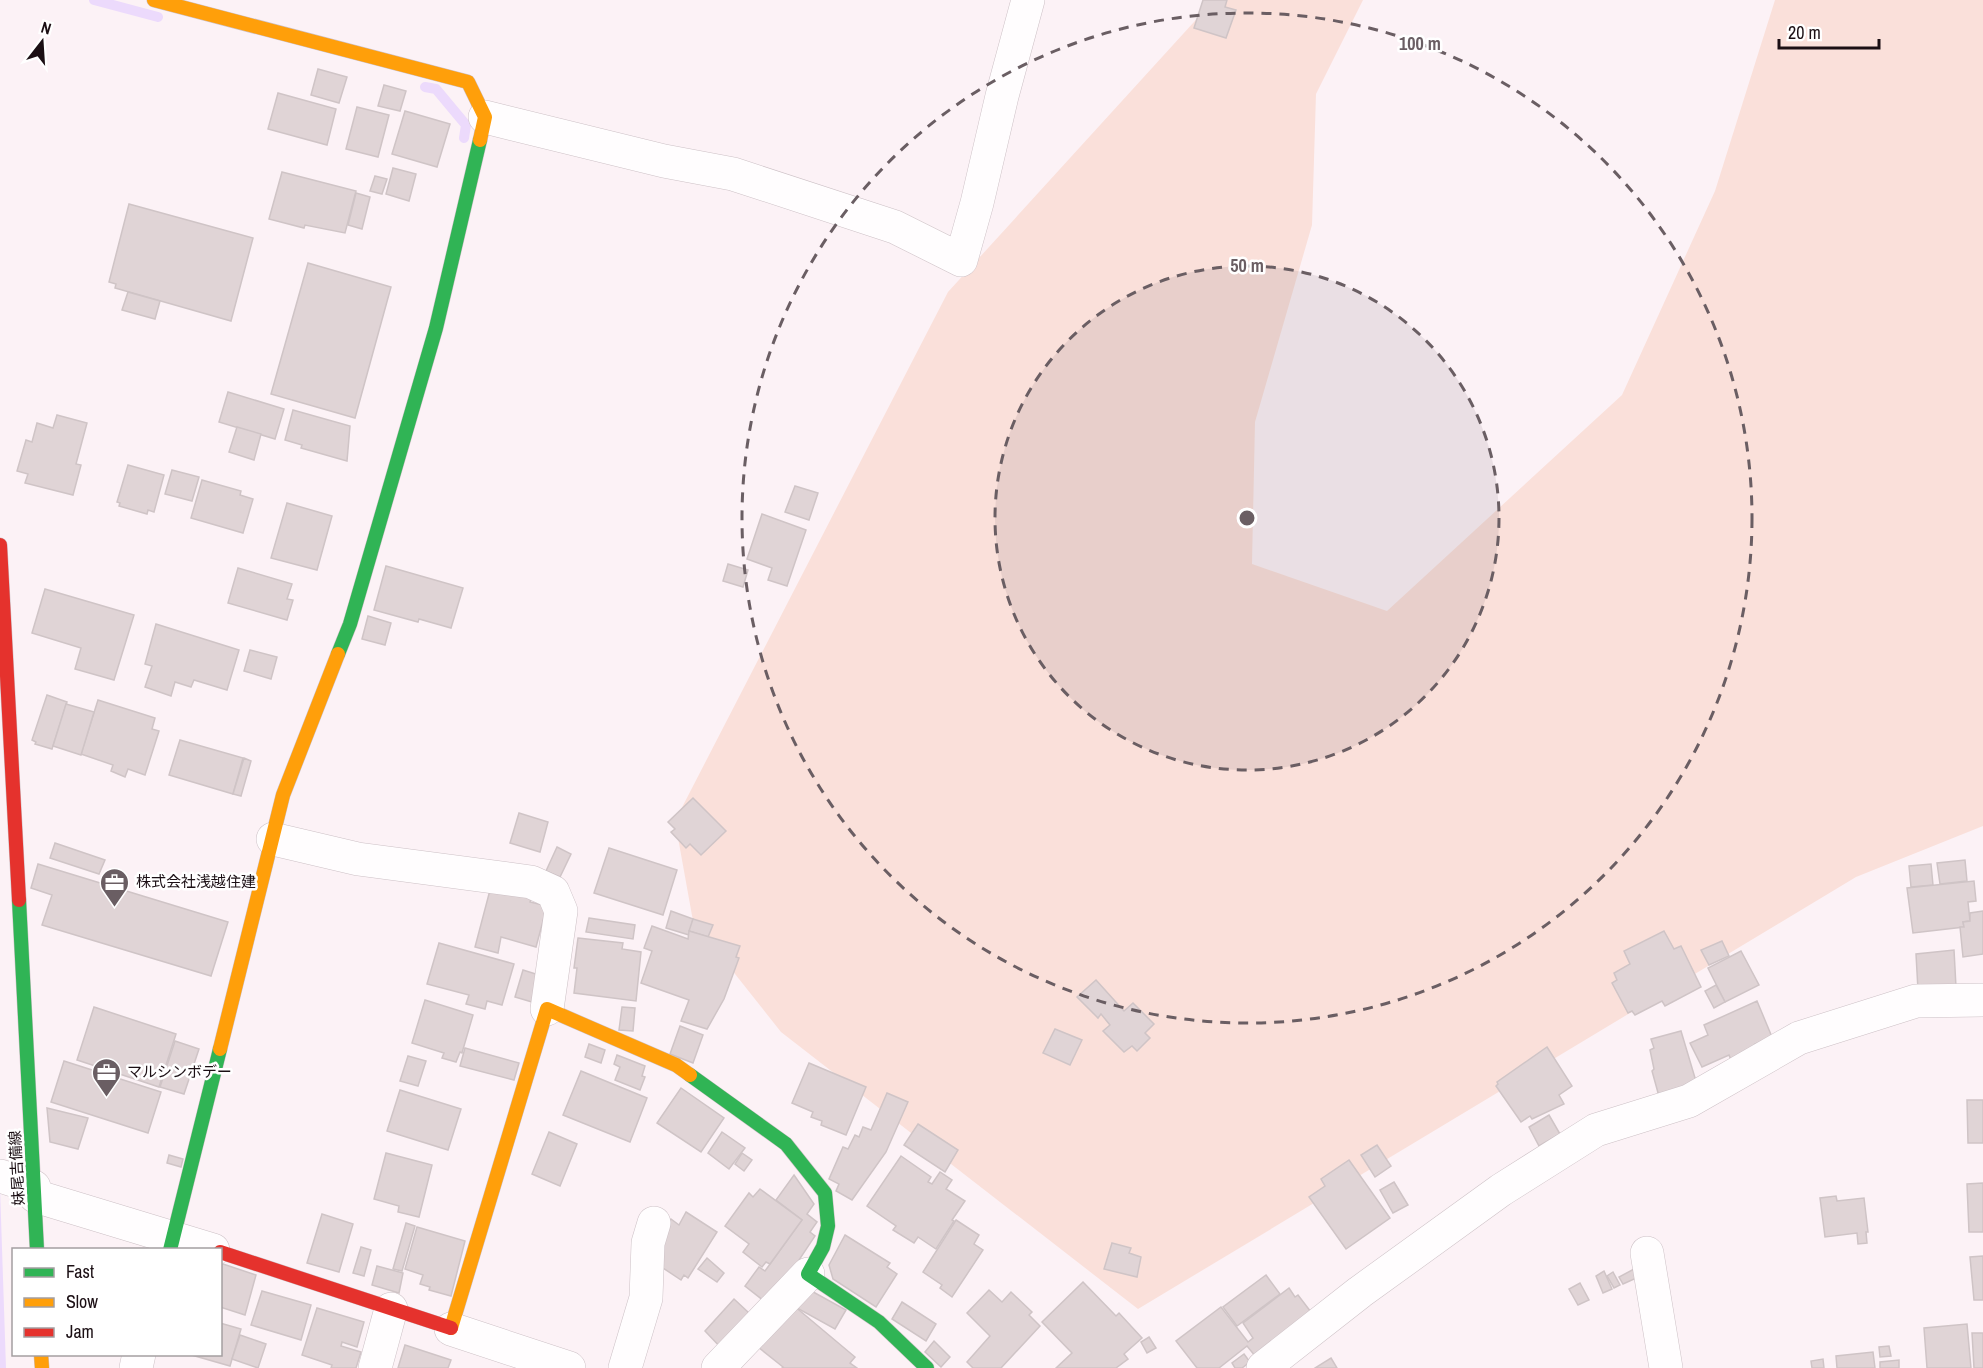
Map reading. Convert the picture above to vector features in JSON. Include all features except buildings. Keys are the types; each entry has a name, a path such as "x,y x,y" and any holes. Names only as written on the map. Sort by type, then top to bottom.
{"street":[{"path":"154,0 468,82 485,117 436,328 350,624 284,795 172,1243"},
{"path":"485,117 664,161 733,174 895,227 961,261 1028,0"},
{"name":"妹尾吉備線","path":"0,545 37,1248"},
{"path":"273,839 358,859 531,882 553,892 561,911 547,1009 452,1329"},
{"path":"1263,1368 1360,1292 1501,1190 1596,1130 1689,1101 1799,1038 1916,1001 1983,1000"},
{"path":"547,1009 676,1065 786,1144 825,1193 828,1226 823,1247 808,1274 718,1368"},
{"path":"0,1176 172,1243 201,1248"},
{"path":"625,1368 646,1298 648,1243 654,1223"},
{"path":"222,1253 569,1368"},
{"path":"1647,1253 1666,1368"},
{"path":"808,1274 879,1322 927,1368"},
{"path":"375,1368 391,1309"}],"shaded area":[{"path":"1214,0 1363,0 1316,94 1312,225 1255,422 1252,564 1387,611 1622,395 1715,191 1775,0 1983,0 1983,826 1856,877 1138,1309 781,1032 693,921 675,821 948,292"},
{"path":"0,1188 6,1368 0,1368"}],"waterway":[{"path":"94,0 158,17"},
{"path":"425,87 436,89 466,125 464,138"}],"traffic: fast":[{"path":"338,654 350,624 436,328 480,140"},
{"path":"19,900 37,1248"},
{"path":"170,1248 220,1049"},
{"path":"690,1075 786,1144 825,1193 828,1226 823,1247 808,1274 879,1322 927,1368"}],"traffic: slow":[{"path":"154,0 468,82 485,117 480,140"},
{"path":"220,1049 283,795 338,654"},
{"path":"451,1328 547,1009 676,1065 690,1075"},
{"path":"41,1356 42,1368"}],"traffic: jam":[{"path":"0,545 19,900"},
{"path":"222,1253 451,1328"}],"place":[{"name":"株式会社浅越住建","path":"115,908"},
{"name":"マルシンボデー","path":"106,1098"}]}
